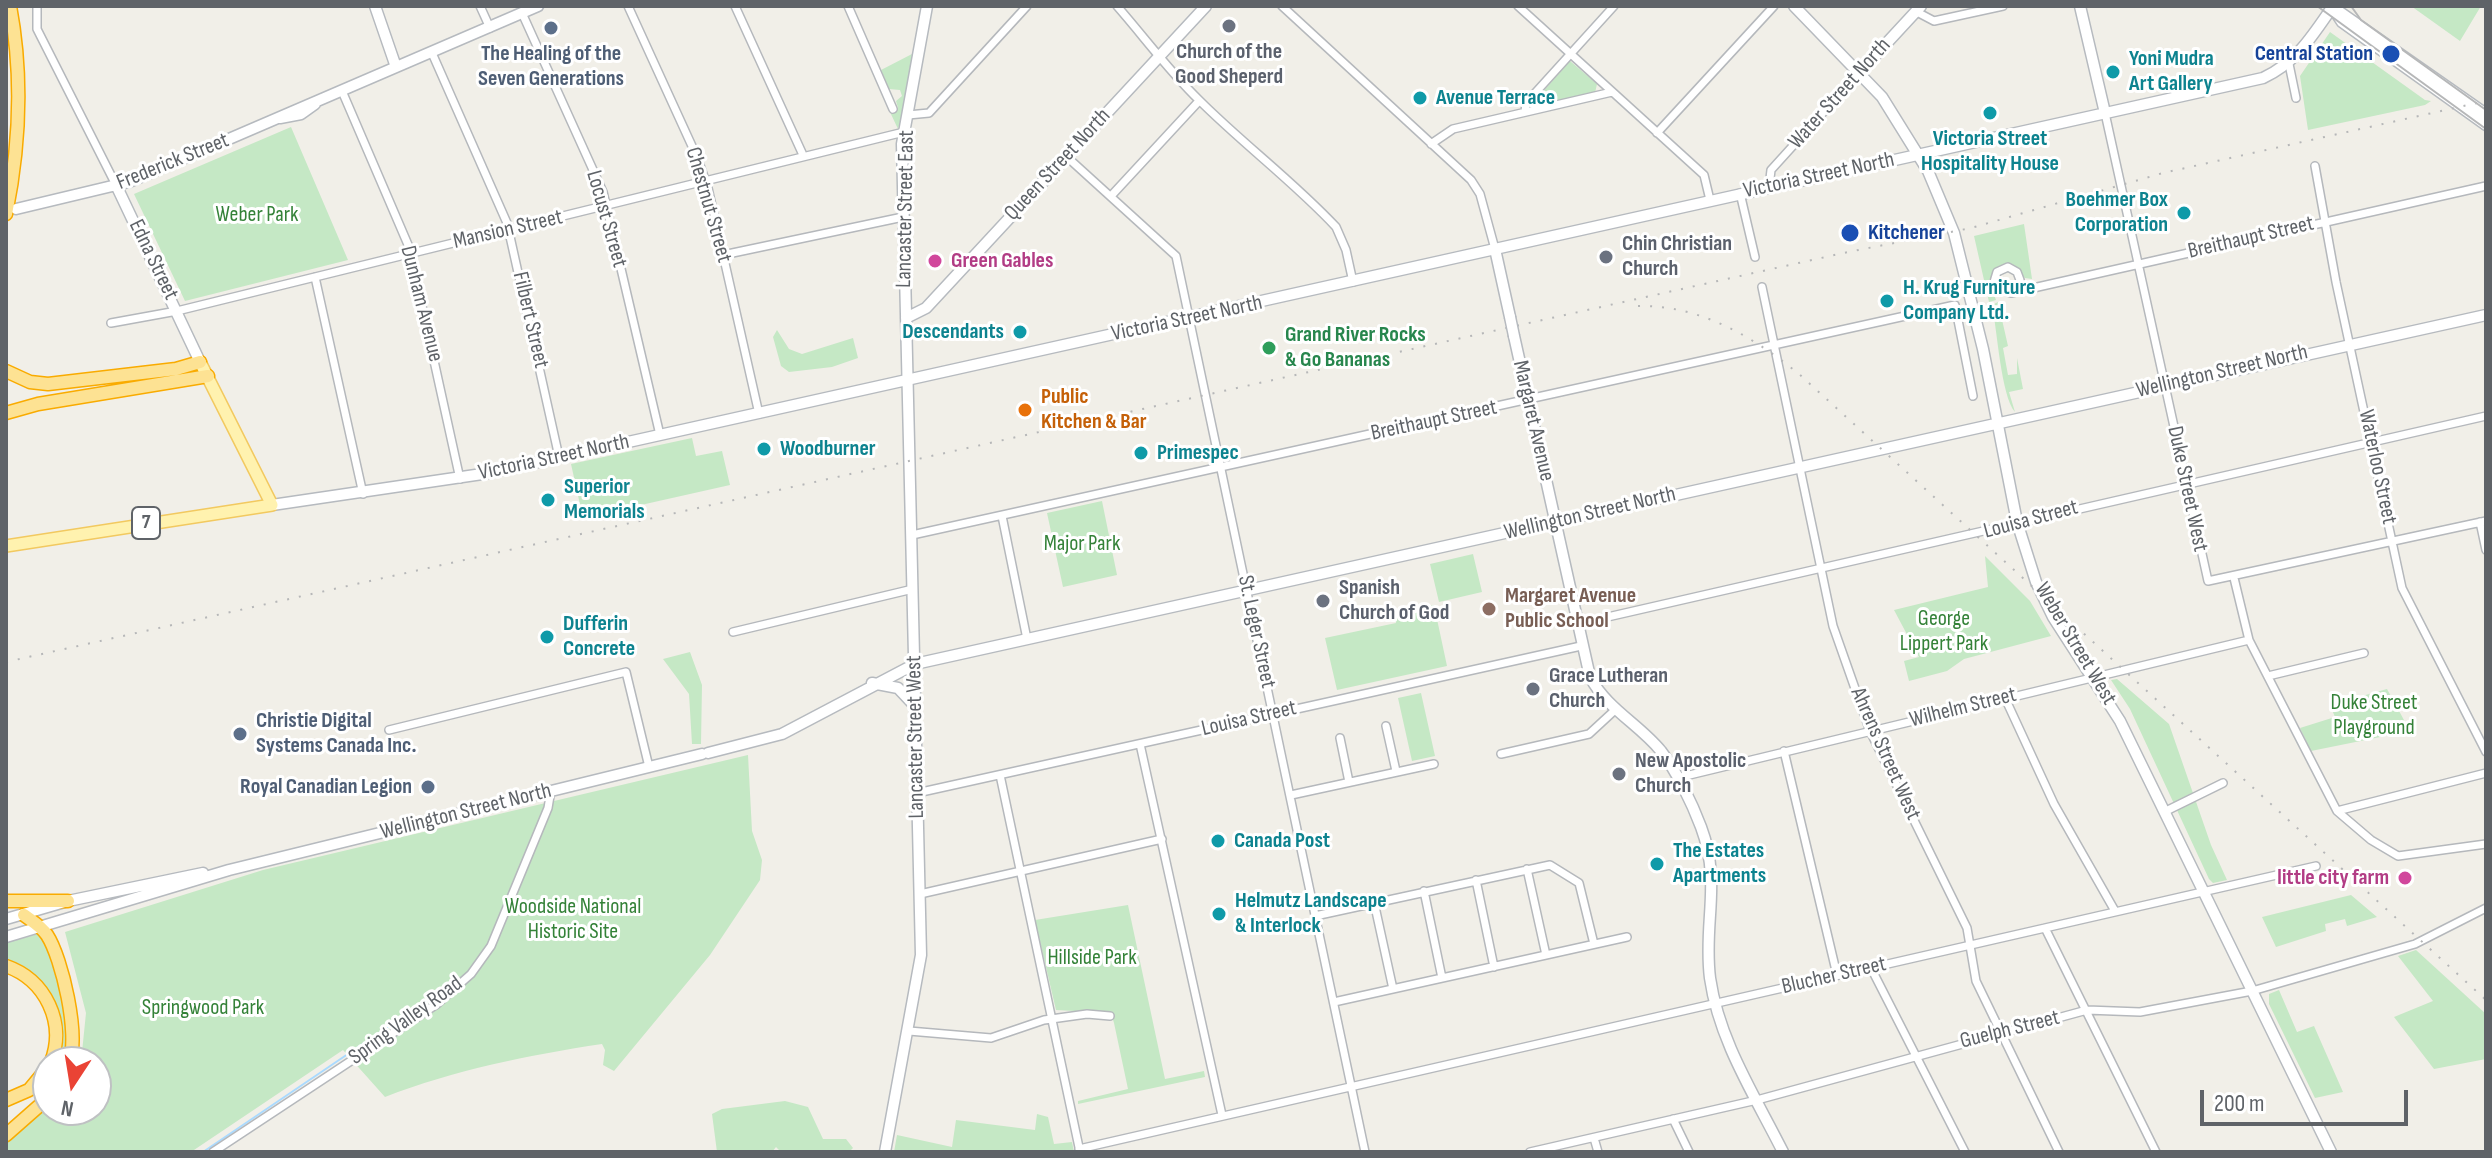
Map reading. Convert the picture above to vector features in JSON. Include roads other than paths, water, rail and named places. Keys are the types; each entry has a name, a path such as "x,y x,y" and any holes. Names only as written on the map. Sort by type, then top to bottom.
{"highway":[{"path":"10,6 19,84 11,211"},
{"path":"6,371 30,382 48,384 176,369 200,362"},
{"path":"6,413 38,404 208,376"},
{"path":"6,901 68,901"},
{"path":"24,915 42,928 49,938 71,1009 74,1033 72,1046"},
{"path":"6,966 27,977 50,1006 56,1034 53,1046"},
{"path":"6,1100 32,1086"},
{"path":"6,1135 32,1112"}],"main road":[{"path":"375,6 396,67"},
{"name":"Frederick Street","path":"11,211 117,187 280,118 290,118 309,110 342,91 538,6"},
{"name":"Lancaster Street East","path":"906,318 904,132 927,6"},
{"name":"Queen Street North","path":"906,318 926,308 1206,6"},
{"name":"Weber Street West","path":"1794,6 1894,112 1919,154 1954,233 1983,349 2017,522 2040,591 2095,677 2166,811 2330,1152"},
{"name":"Duke Street West","path":"2080,6 2105,113"},
{"path":"2332,6 2486,114"},
{"path":"2332,6 2342,22 2486,125"},
{"name":"Victoria Street North","path":"6,546 460,479 2263,78 2289,64 2332,6"},
{"name":"Water Street North","path":"1859,73 1918,9"},
{"name":"Edna Street","path":"117,187 272,505"},
{"name":"Margaret Avenue","path":"1495,249 1590,677 1615,710 1661,751 1677,778 1709,852 1714,885 1709,953 1716,1003 1725,1038 1783,1152"},
{"name":"Wellington Street North","path":"6,919 68,901 229,870 782,734 872,683 915,664 2486,315"},
{"name":"Lancaster Street West","path":"885,1152 921,955 906,318"},
{"path":"872,683 898,688 915,705"},
{"name":"Wellington Street North","path":"6,937 229,870"}],"street":[{"name":"Edna Street","path":"37,6 37,29 117,187"},
{"path":"480,6 490,28"},
{"name":"Chestnut Street","path":"628,6 705,181 759,414"},
{"path":"735,6 803,155"},
{"path":"848,6 893,109"},
{"path":"908,115 929,113 1027,6"},
{"path":"1117,6 1199,101 1336,227 1346,250 1353,282"},
{"name":"Margaret Avenue","path":"1282,6 1478,189 1495,249"},
{"path":"1518,6 1705,178 1710,200"},
{"path":"1525,112 1526,103 1614,6"},
{"path":"1657,133 1774,6"},
{"path":"1918,9 1934,21 2003,6"},
{"name":"Locust Street","path":"522,13 606,207 660,435"},
{"name":"Filbert Street","path":"432,53 509,229 559,457"},
{"path":"2289,64 2296,98"},
{"name":"Water Street North","path":"1769,187 1771,170 1859,73"},
{"name":"Dunham Avenue","path":"342,91 411,253 460,479"},
{"path":"1431,144 1453,129 1612,92"},
{"path":"1111,196 1199,101"},
{"name":"Duke Street West","path":"2105,113 2206,578 2213,582 2234,578"},
{"name":"Mansion Street","path":"111,323 177,311 904,132"},
{"name":"St. Leger Street","path":"1067,157 1176,256 1365,1152"},
{"name":"Waterloo Street","path":"2315,166 2402,588 2486,752"},
{"name":"Breithaupt Street","path":"2017,289 2486,186"},
{"path":"1740,193 1755,257"},
{"path":"723,255 903,217"},
{"path":"315,277 363,494"},
{"name":"Ahrens Street West","path":"1762,287 1833,626 1870,731 1967,928 1976,981 2059,1152"},
{"name":"Breithaupt Street","path":"912,535 1955,305 1973,396"},
{"name":"Louisa Street","path":"1577,624 1975,536 2017,522 2186,482 2486,416"},
{"path":"1002,516 1027,639"},
{"path":"2486,550 2483,522 2234,578 2249,640 2337,811 2371,840 2398,856 2486,844"},
{"path":"733,632 913,589"},
{"name":"Wilhelm Street","path":"1677,778 2249,640"},
{"name":"Louisa Street","path":"917,793 1581,646"},
{"path":"2268,676 2364,653"},
{"path":"389,730 626,672 649,767"},
{"path":"2005,698 2054,804 2115,911"},
{"path":"1501,754 1589,734 1615,710"},
{"path":"1386,726 1396,771"},
{"path":"1340,738 1349,782"},
{"path":"1140,744 1222,1115"},
{"path":"1784,751 1837,975"},
{"path":"1291,795 1434,764"},
{"path":"2337,811 2486,773"},
{"path":"1000,775 1080,1150"},
{"path":"2166,811 2223,783"},
{"name":"Spring Valley Road","path":"213,1152 437,1004 471,974 498,929 548,808 551,790"},
{"path":"920,894 1162,839"},
{"path":"1315,916 1550,865 1579,883 1594,944"},
{"name":"Blucher Street","path":"1080,1150 1352,1085 2316,866"},
{"path":"1527,869 1546,955"},
{"path":"1476,880 1494,967"},
{"path":"1424,891 1442,978"},
{"path":"1374,902 1393,989"},
{"name":"Guelph Street","path":"1530,1152 1757,1100 2087,1010 2140,1012 2252,991 2415,944 2486,908"},
{"path":"2045,928 2156,1152"},
{"path":"1334,1002 1627,937"},
{"path":"1871,968 1965,1152"},
{"path":"909,1031 991,1038 1052,1018 1110,1016"},
{"path":"1673,1119 1689,1152"},
{"path":"1594,1138 1598,1152"}],"waterway":[{"path":"203,1152 444,989"}],"tram line":[{"path":"2317,6 2486,129"},
{"path":"2351,6 2361,20 2486,110"}],"railway":[{"path":"6,662 1848,252 1971,228 2163,173 2486,101"},
{"path":"1638,306 1683,311 1724,325 1763,347 1799,374 2486,1000"}],"place":[{"name":"Church of the Good Sheperd","path":"1229,26"},
{"name":"The Healing of the Seven Generations","path":"551,28"},
{"name":"Central Station","path":"2391,54"},
{"name":"Yoni Mudra Art Gallery","path":"2113,72"},
{"name":"Avenue Terrace","path":"1420,98"},
{"name":"Victoria Street Hospitality House","path":"1990,113"},
{"name":"Boehmer Box Corporation","path":"2184,213"},
{"name":"Kitchener","path":"1850,233"},
{"name":"Chin Christian Church","path":"1606,257"},
{"name":"Green Gables","path":"935,261"},
{"name":"H. Krug Furniture Company Ltd.","path":"1887,301"},
{"name":"Descendants","path":"1020,332"},
{"name":"Grand River Rocks & Go Bananas","path":"1269,348"},
{"name":"Public Kitchen & Bar","path":"1025,410"},
{"name":"Woodburner","path":"764,449"},
{"name":"Primespec","path":"1141,453"},
{"name":"Superior Memorials","path":"548,500"},
{"name":"Spanish Church of God","path":"1323,601"},
{"name":"Margaret Avenue Public School","path":"1489,609"},
{"name":"Dufferin Concrete","path":"547,637"},
{"name":"Grace Lutheran Church","path":"1533,689"},
{"name":"Christie Digital Systems Canada Inc.","path":"240,734"},
{"name":"New Apostolic Church","path":"1619,774"},
{"name":"Royal Canadian Legion","path":"428,787"},
{"name":"Canada Post","path":"1218,841"},
{"name":"The Estates Apartments","path":"1657,864"},
{"name":"little city farm","path":"2405,878"},
{"name":"Helmutz Landscape & Interlock","path":"1219,914"}],"park label":[{"name":"Weber Park","path":"257,215"},
{"name":"Major Park","path":"1082,544"},
{"name":"George Lippert Park","path":"1944,632"},
{"name":"Duke Street Playground","path":"2374,716"},
{"name":"Woodside National Historic Site","path":"573,920"},
{"name":"Hillside Park","path":"1092,958"},
{"name":"Springwood Park","path":"203,1008"}]}
